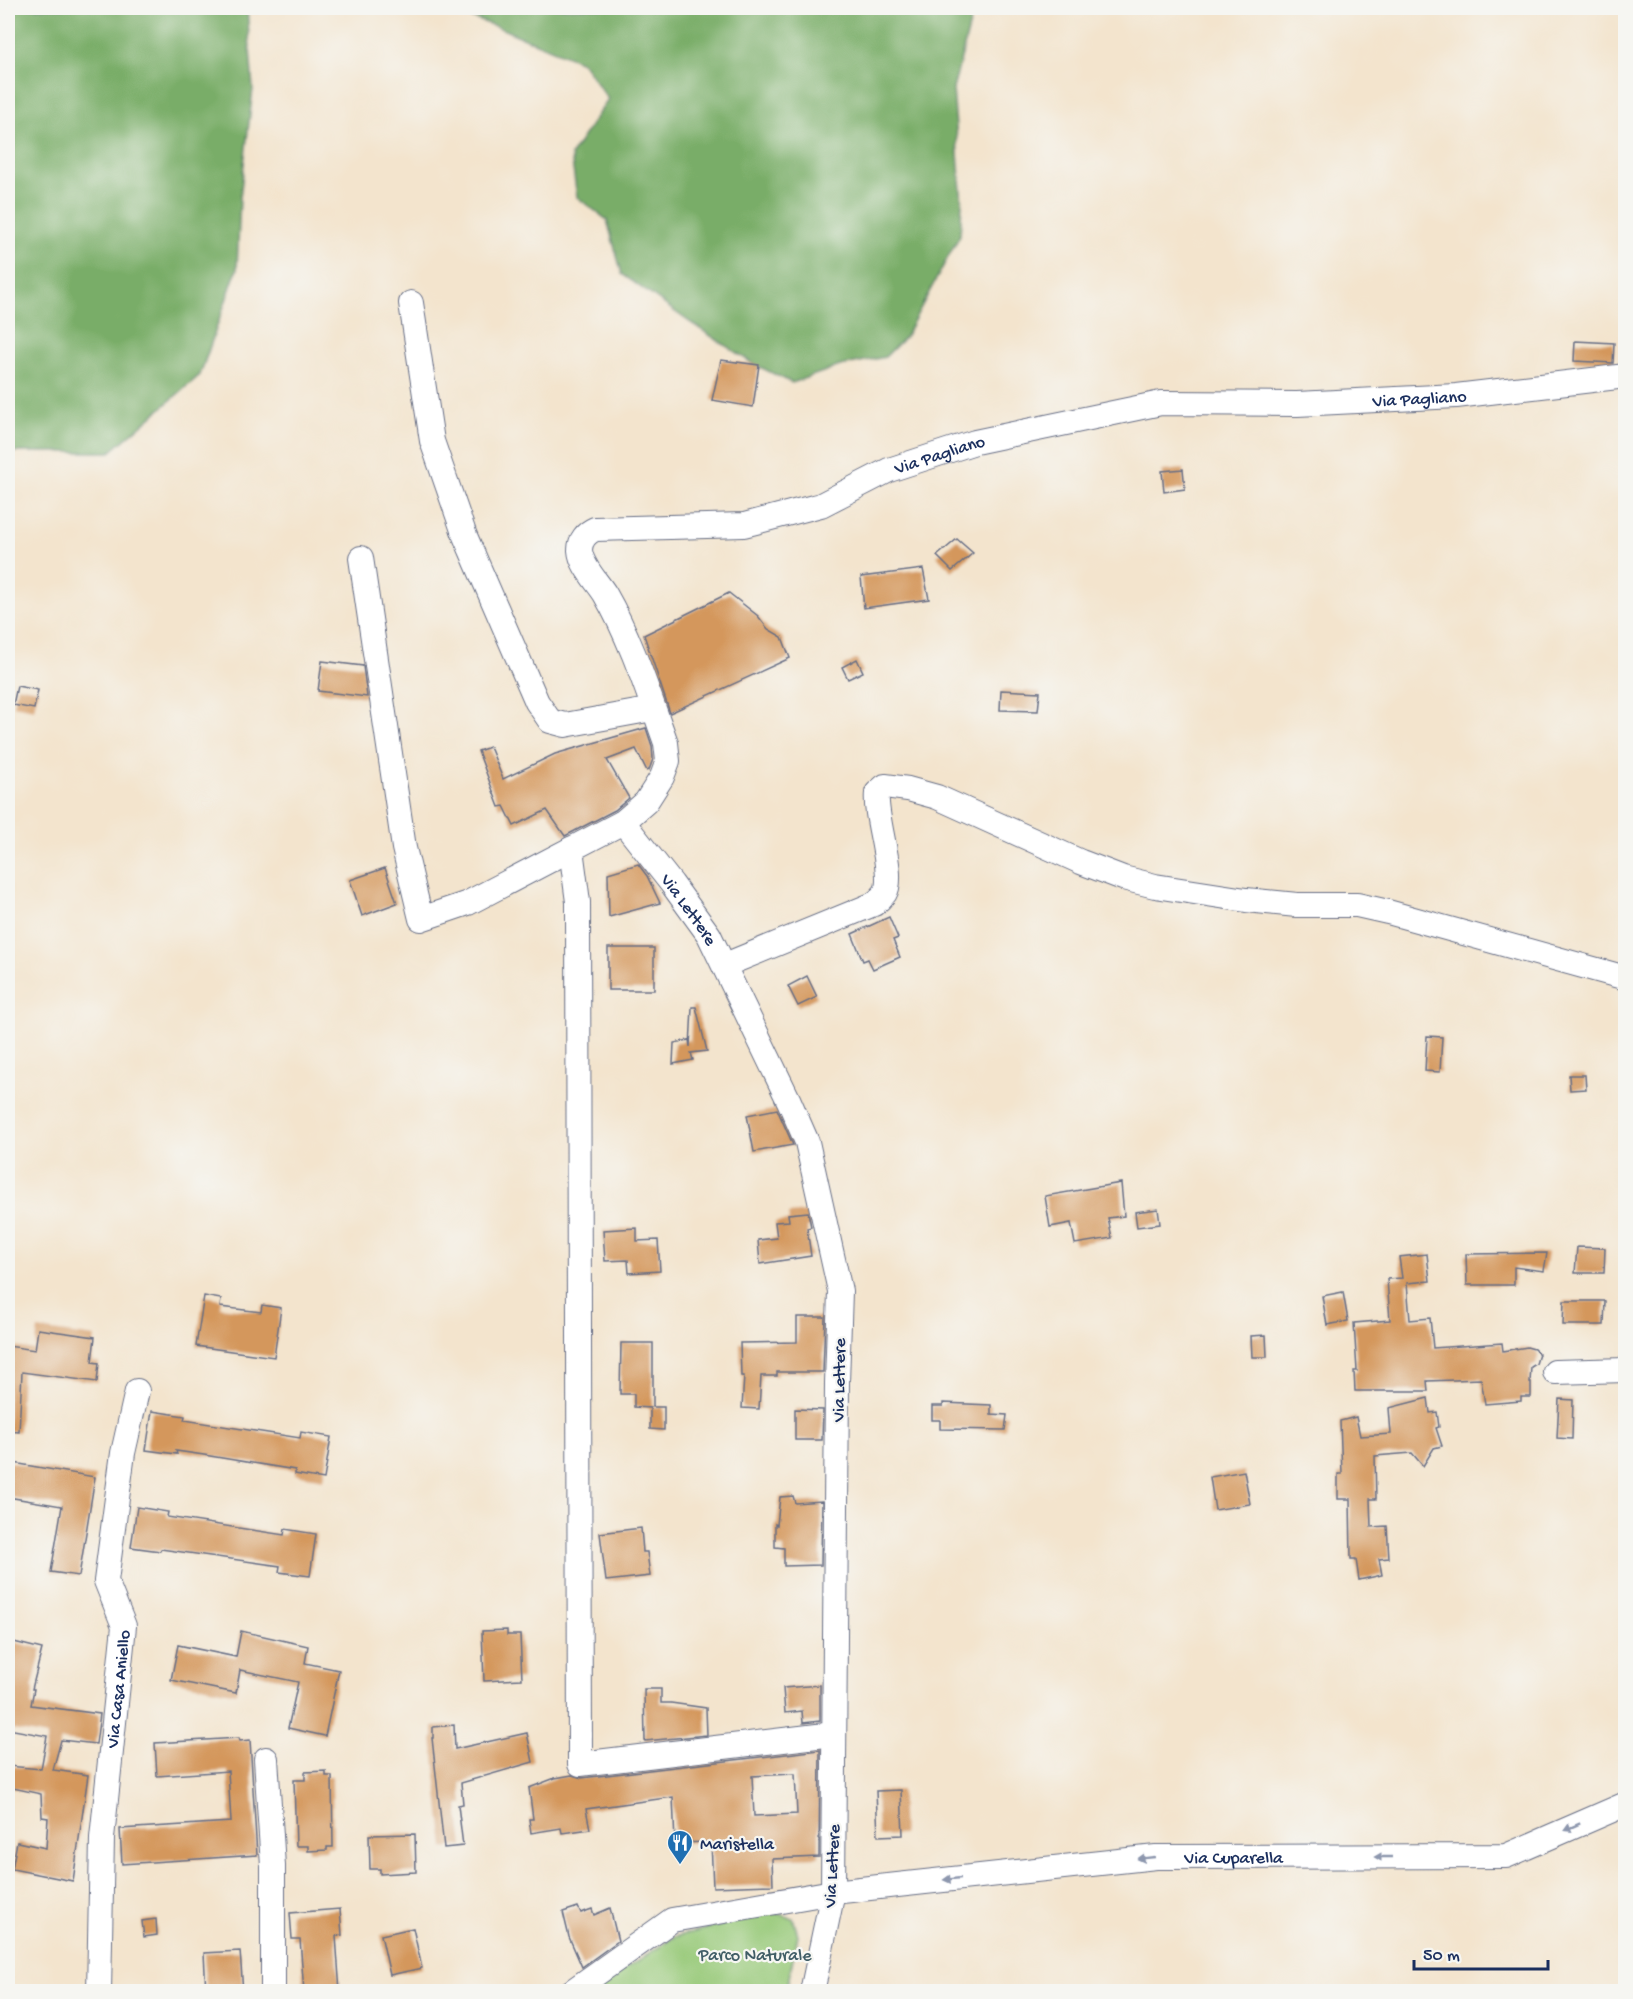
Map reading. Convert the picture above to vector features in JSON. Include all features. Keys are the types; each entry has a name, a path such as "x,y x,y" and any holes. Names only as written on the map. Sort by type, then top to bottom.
{"street":[{"path":"411,303 432,441 465,536 537,702 550,721 565,725 653,709"},
{"name":"Via Pagliano","path":"361,558 404,848 421,919 468,903 622,822 645,802 662,777 668,761 666,743 627,636 582,558 581,544 584,537 595,529 744,525 820,505 889,470 975,442 1161,403 1297,404 1456,396 1626,376"},
{"path":"725,965 874,904 886,892 889,875 875,806 877,793 885,786 908,789 937,797 1081,862 1123,878 1166,888 1246,900 1297,905 1357,905 1626,978"},
{"name":"Via Lettere","path":"622,822 709,935 725,965 807,1142 840,1291 837,1383 833,1892 812,1992"},
{"path":"571,849 578,914 580,1764 834,1734"},
{"path":"1555,1372 1626,1370"},
{"name":"Via Casa Aniello","path":"99,1992 102,1838 124,1626 106,1581 123,1453 137,1391"},
{"path":"266,1759 273,1866 273,1992"},
{"name":"Via Cuparella","path":"571,1992 672,1920 833,1892 1156,1857 1506,1856 1626,1803"}],"green space":[{"path":"8,8 247,8 253,89 240,198 237,269 200,375 110,452 8,452"},
{"path":"443,8 974,8 953,89 962,204 960,235 905,337 885,357 840,366 792,383 752,363 622,274 607,220 577,197 571,155 608,99 582,62 495,26"},
{"name":"Parco Naturale","path":"772,1912 793,1918 798,1935 786,1991 590,1992 674,1937"}],"building":[{"path":"1575,341 1614,343 1613,363 1574,361"},
{"path":"721,360 759,365 753,407 712,400"},
{"path":"1183,469 1185,489 1164,492 1162,471"},
{"path":"957,539 973,553 952,571 937,556"},
{"path":"923,569 929,599 864,608 861,577"},
{"path":"729,593 758,616 768,629 782,637 790,658 670,713 644,635"},
{"path":"857,659 863,672 848,679 842,667"},
{"path":"322,661 363,666 367,697 318,691"},
{"path":"17,686 38,690 34,709 13,705"},
{"path":"1001,690 1040,692 1038,711 1000,710"},
{"path":"646,728 652,746 653,759 649,770 647,771 636,749 607,760 629,798 615,810 565,836 547,810 514,826 504,806 499,807 478,751 490,747 503,779 555,754"},
{"path":"638,864 647,876 660,903 609,917 608,873"},
{"path":"385,868 397,903 362,916 350,880"},
{"path":"889,917 898,938 893,940 900,957 873,969 868,959 863,961 852,934"},
{"path":"608,948 654,948 654,990 608,990"},
{"path":"807,976 817,997 798,1006 788,986"},
{"path":"692,1007 696,1007 707,1051 691,1053 693,1060 673,1064 674,1043 689,1040 690,1047"},
{"path":"1427,1036 1442,1037 1440,1072 1425,1071"},
{"path":"1569,1075 1585,1075 1586,1089 1570,1090"},
{"path":"777,1109 793,1145 754,1152 747,1115"},
{"path":"1121,1183 1124,1216 1108,1218 1112,1238 1075,1244 1071,1223 1050,1227 1045,1196"},
{"path":"1158,1209 1160,1224 1137,1227 1135,1212"},
{"path":"808,1212 811,1227 807,1228 811,1256 760,1264 758,1240 777,1238 775,1222 789,1221 788,1214"},
{"path":"637,1228 637,1241 658,1240 660,1271 629,1273 628,1260 605,1261 603,1230"},
{"path":"1577,1247 1605,1248 1604,1273 1575,1273"},
{"path":"1547,1253 1544,1271 1514,1267 1514,1285 1467,1285 1466,1254"},
{"path":"1427,1254 1430,1281 1407,1283 1410,1320 1430,1318 1433,1348 1502,1343 1503,1351 1527,1347 1534,1349 1539,1354 1536,1364 1531,1367 1531,1397 1521,1397 1521,1401 1485,1404 1481,1379 1427,1381 1428,1391 1355,1391 1354,1371 1357,1371 1354,1323 1390,1320 1387,1279 1402,1278 1399,1257"},
{"path":"1343,1292 1348,1321 1327,1325 1322,1296"},
{"path":"204,1296 221,1299 220,1307 261,1312 262,1305 281,1308 274,1357 196,1346"},
{"path":"1564,1301 1605,1301 1604,1325 1563,1325"},
{"path":"797,1317 825,1317 823,1372 777,1372 777,1376 761,1376 759,1409 742,1408 744,1376 741,1376 740,1343 797,1342"},
{"path":"38,1329 95,1337 92,1362 99,1363 97,1382 22,1372 19,1432 8,1431 8,1346 35,1350"},
{"path":"1266,1335 1267,1357 1252,1357 1251,1336"},
{"path":"621,1343 653,1343 653,1407 664,1407 664,1430 650,1429 650,1408 634,1407 634,1394 620,1394"},
{"path":"1428,1398 1430,1413 1437,1412 1439,1427 1436,1428 1442,1446 1434,1448 1423,1466 1412,1453 1375,1456 1376,1499 1370,1499 1371,1527 1387,1526 1389,1558 1379,1559 1382,1575 1359,1580 1356,1559 1351,1559 1350,1499 1338,1499 1338,1474 1342,1474 1340,1421 1356,1417 1360,1436 1391,1434 1389,1408"},
{"path":"1559,1399 1573,1400 1572,1439 1557,1438"},
{"path":"943,1403 991,1405 991,1414 1007,1415 1005,1430 940,1429 940,1420 932,1420 932,1406 943,1406"},
{"path":"795,1409 823,1410 822,1440 795,1440"},
{"path":"152,1411 185,1416 184,1420 300,1438 301,1432 331,1437 324,1479 295,1474 295,1470 204,1455 146,1450"},
{"path":"8,1462 95,1477 79,1576 51,1572 62,1506 8,1497"},
{"path":"1244,1471 1250,1504 1215,1510 1210,1477"},
{"path":"793,1496 795,1503 822,1501 821,1565 784,1566 784,1548 775,1547 775,1524 777,1525 780,1497"},
{"path":"137,1507 168,1512 167,1517 284,1535 285,1529 316,1534 310,1576 279,1572 280,1566 161,1549 160,1551 131,1547"},
{"path":"641,1528 643,1552 647,1552 650,1576 606,1581 600,1533"},
{"path":"507,1630 507,1635 520,1635 522,1679 484,1681 482,1631"},
{"path":"241,1631 308,1646 305,1663 339,1670 325,1736 288,1728 298,1682 240,1670 236,1693 171,1680 178,1645 236,1657"},
{"path":"10,1641 42,1649 32,1689 34,1689 31,1705 100,1714 96,1744 61,1740 53,1770 88,1775 73,1881 12,1869 17,1842 46,1848 48,1818 42,1817 41,1794 8,1787 8,1766 41,1769 47,1736 8,1729 10,1721 8,1721 8,1650"},
{"path":"820,1685 820,1721 803,1723 802,1711 785,1713 783,1688"},
{"path":"644,1689 661,1689 661,1703 706,1708 707,1735 645,1741"},
{"path":"454,1725 455,1749 527,1733 533,1762 461,1783 463,1804 458,1805 463,1846 444,1848 432,1738 433,1727"},
{"path":"239,1738 240,1741 250,1740 257,1855 122,1864 120,1829 231,1822 228,1771 157,1776 155,1743"},
{"path":"820,1750 819,1857 772,1859 773,1885 713,1887 711,1842 675,1843 673,1797 586,1809 590,1829 562,1833 561,1828 531,1833 529,1819 533,1819 529,1788 555,1778 572,1775 582,1778","holes":["795,1774 797,1814 754,1816 752,1776"]},
{"path":"326,1771 326,1776 332,1776 333,1847 327,1847 327,1850 308,1851 308,1846 296,1846 294,1780 305,1780 305,1772"},
{"path":"901,1790 903,1835 878,1836 876,1791"},
{"path":"415,1834 416,1872 380,1874 380,1869 370,1869 369,1835"},
{"path":"578,1907 581,1913 592,1909 594,1915 610,1908 618,1941 582,1967 569,1937 563,1912"},
{"path":"340,1909 342,1935 336,1936 340,1992 304,1992 300,1939 292,1939 290,1913"},
{"path":"156,1919 157,1935 144,1937 142,1921"},
{"path":"413,1928 422,1968 390,1975 381,1935"},
{"path":"240,1951 243,1992 206,1992 204,1953"}],"place":[{"name":"Maristella","path":"680,1866"}]}
